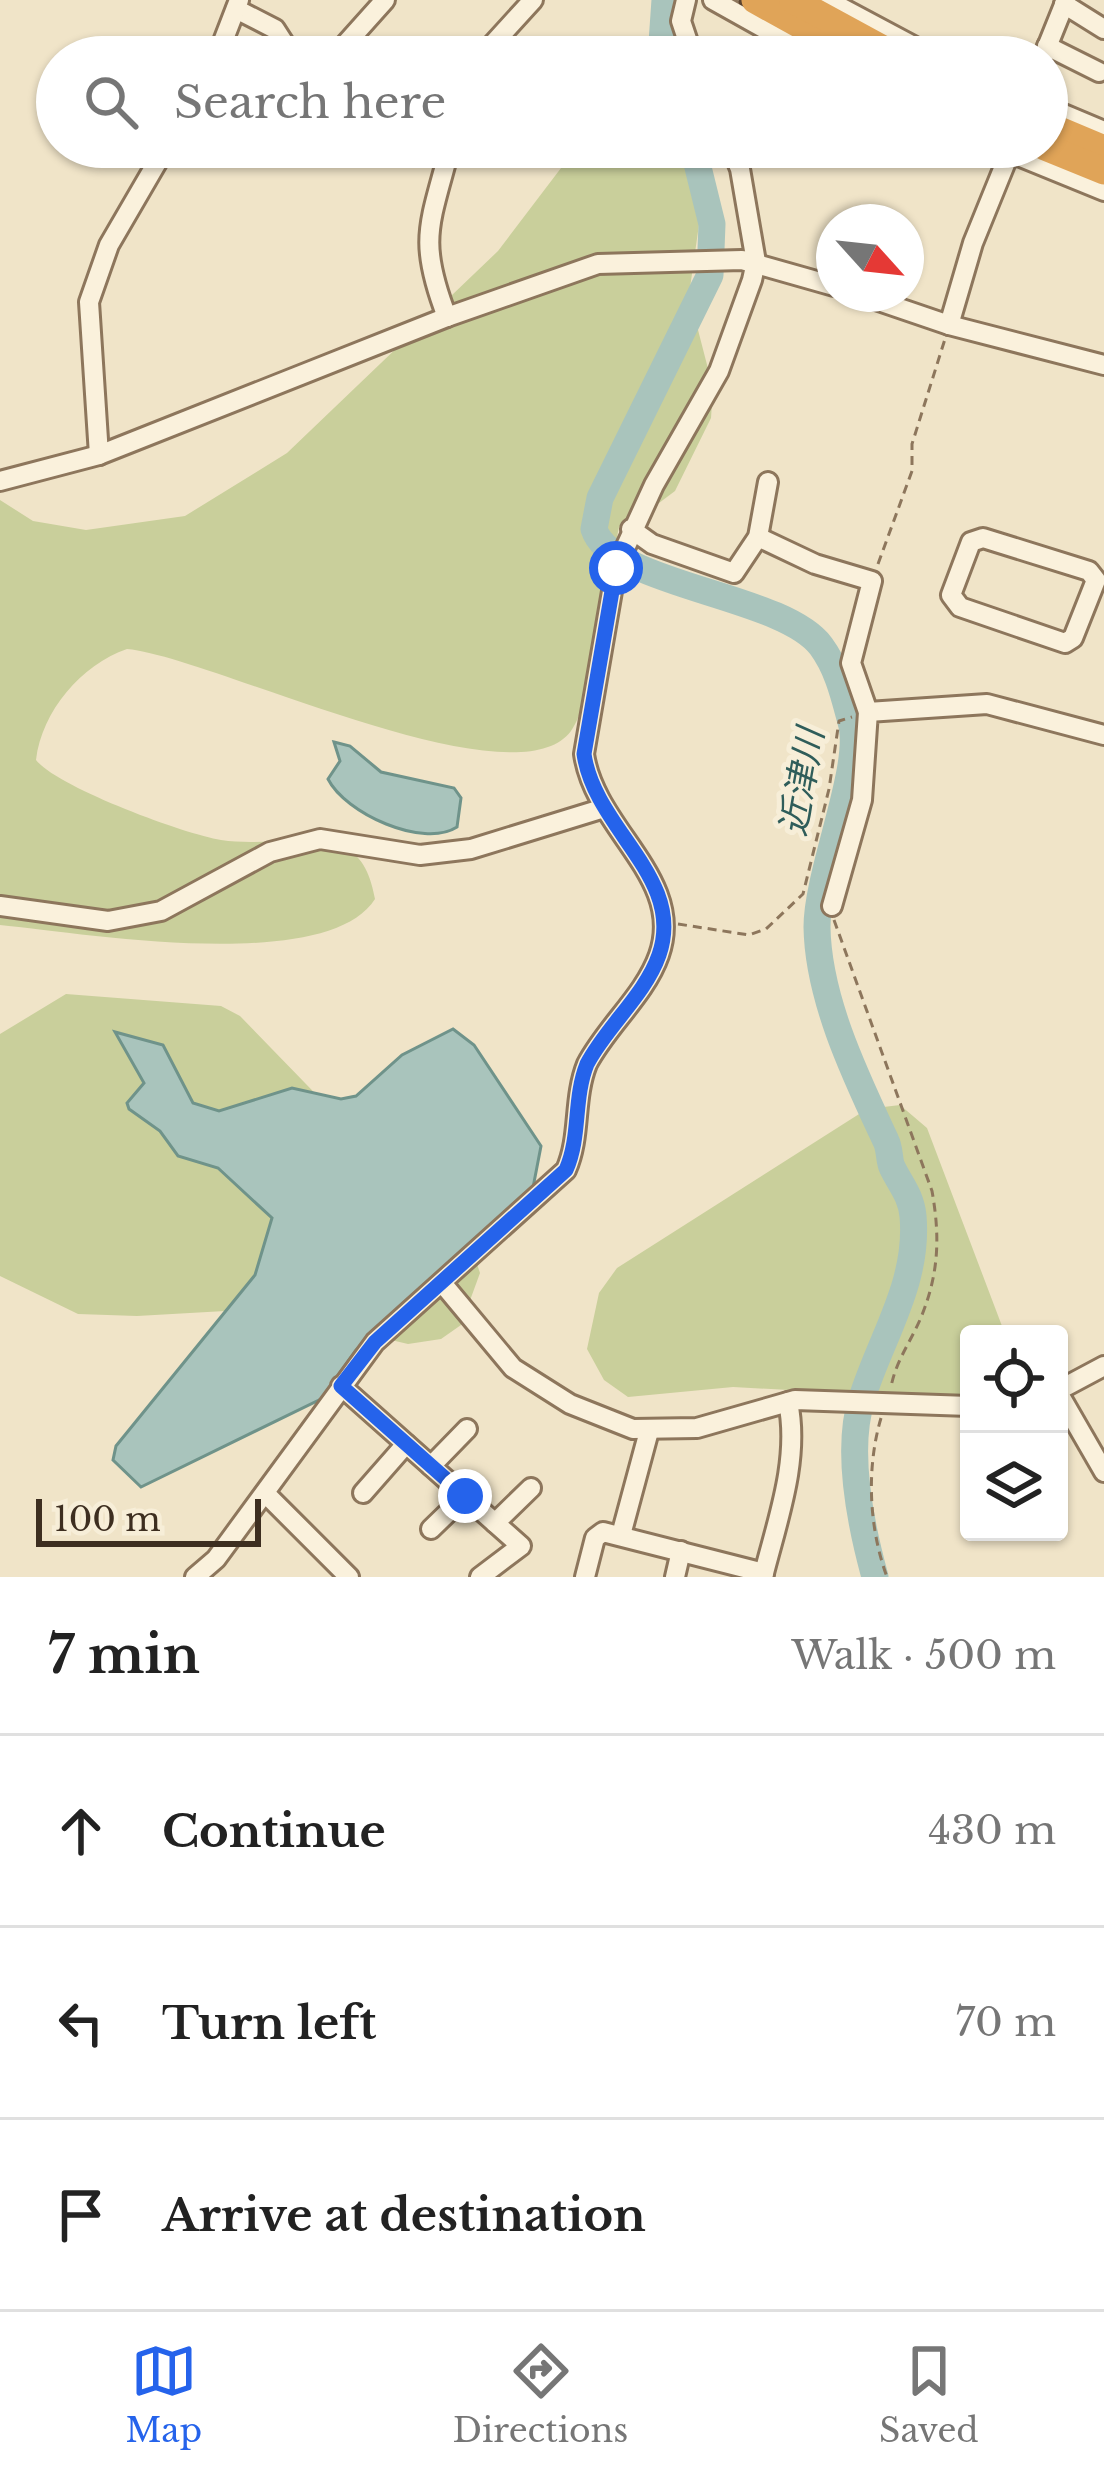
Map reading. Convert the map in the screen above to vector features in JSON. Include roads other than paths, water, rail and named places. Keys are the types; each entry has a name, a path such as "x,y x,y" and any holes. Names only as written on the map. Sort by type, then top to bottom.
{"highway":[{"path":"755,0 820,36"},
{"path":"794,0 860,36"},
{"path":"1068,133 1104,148"},
{"path":"1068,156 1104,171"}],"street":[{"path":"353,36 385,0"},
{"path":"500,36 533,0"},
{"path":"686,0 681,21 686,36"},
{"path":"713,0 777,36"},
{"path":"827,0 895,36"},
{"path":"1051,36 1065,2 1104,28"},
{"path":"225,36 238,4 280,36"},
{"path":"1068,61 1099,72"},
{"path":"1068,115 1104,131"},
{"path":"99,455 89,302 109,245 154,168"},
{"path":"445,168 427,238 427,265 447,317"},
{"path":"195,1577 216,1559 375,1342 566,1170 574,1152 579,1084 587,1064 649,976 664,921 652,879 601,809 588,782 584,754 616,568 631,530 719,371 749,261 740,168"},
{"path":"949,326 999,168"},
{"path":"1050,168 1104,191"},
{"path":"0,481 99,455 447,317 620,259 749,261 816,281"},
{"path":"910,312 1104,365"},
{"path":"631,530 652,544 734,573 758,537 768,482"},
{"path":"758,537 815,564 872,581 850,663 868,712 862,800 832,906"},
{"path":"983,538 1089,571 1096,580 1082,619 1064,643 960,607 951,595 971,542 983,538"},
{"path":"1082,619 1104,627"},
{"path":"868,712 987,704 1104,735"},
{"path":"0,906 108,921 161,911 270,852 320,839 420,855 471,849 601,809"},
{"path":"442,1283 513,1368 570,1404 649,1431 697,1428 788,1402 960,1406"},
{"path":"1068,1387 1104,1366"},
{"path":"341,1386 521,1546 480,1577"},
{"path":"585,1577 596,1538 603,1532 763,1575 787,1485 792,1436 788,1402"},
{"path":"1068,1408 1104,1472"},
{"path":"430,1466 466,1429"},
{"path":"621,1535 649,1431"},
{"path":"363,1493 406,1444"},
{"path":"495,1523 530,1488"},
{"path":"265,1493 350,1577"},
{"path":"431,1529 465,1496"},
{"path":"675,1577 681,1551"},
{"path":"216,1559 230,1577"}],"water":[{"path":"334,742 350,746 381,772 454,788 461,798 457,827 425,834 406,830 351,804 328,779 340,761"},
{"path":"453,1029 474,1045 541,1146 531,1198 356,1350 321,1399 141,1487 113,1460 116,1446 255,1275 272,1218 218,1168 178,1156 160,1131 129,1109 127,1103 144,1083 115,1032 163,1045 193,1103 219,1111 292,1088 341,1099 356,1096 402,1055"}],"waterway":[{"name":"近津川","path":"662,36 665,0"},
{"path":"698,168 712,224 710,275 600,498 594,529 607,548 632,564 801,628 827,655 851,722 851,764 819,904 819,954 841,1037 913,1216 905,1287 857,1419 857,1488 875,1577"}]}
